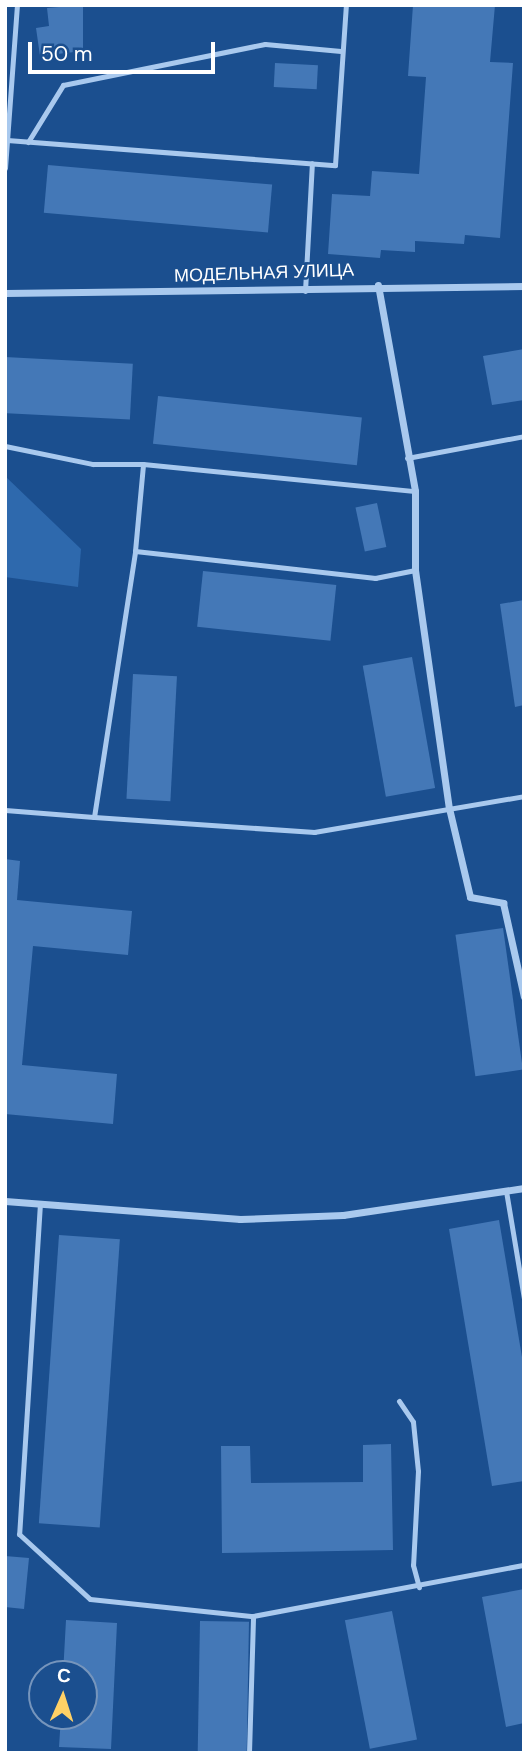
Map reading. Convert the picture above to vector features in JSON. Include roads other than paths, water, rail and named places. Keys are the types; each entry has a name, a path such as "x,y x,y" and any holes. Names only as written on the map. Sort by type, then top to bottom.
{"street":[{"name":"МОДЕЛЬНАЯ УЛИЦА","path":"5,293 305,291 378,285 524,285"},
{"path":"378,285 415,491 415,570 449,808 470,897 503,903 524,997"},
{"path":"5,1201 240,1219 343,1215 524,1188"}],"lane":[{"path":"5,168 17,5"},
{"path":"7,140 335,164 346,5"},
{"path":"29,142 63,85 265,44 341,51"},
{"path":"305,291 312,163"},
{"path":"407,458 524,436"},
{"path":"5,446 93,464 143,464 415,491"},
{"path":"94,817 135,551 143,464"},
{"path":"135,551 375,578 415,570"},
{"path":"5,810 314,832 524,796"},
{"path":"506,1191 524,1298"},
{"path":"40,1203 19,1534 90,1599 253,1616 524,1565"},
{"path":"399,1401 413,1422 418,1471 413,1566 418,1587"},
{"path":"249,1753 253,1616"}]}
